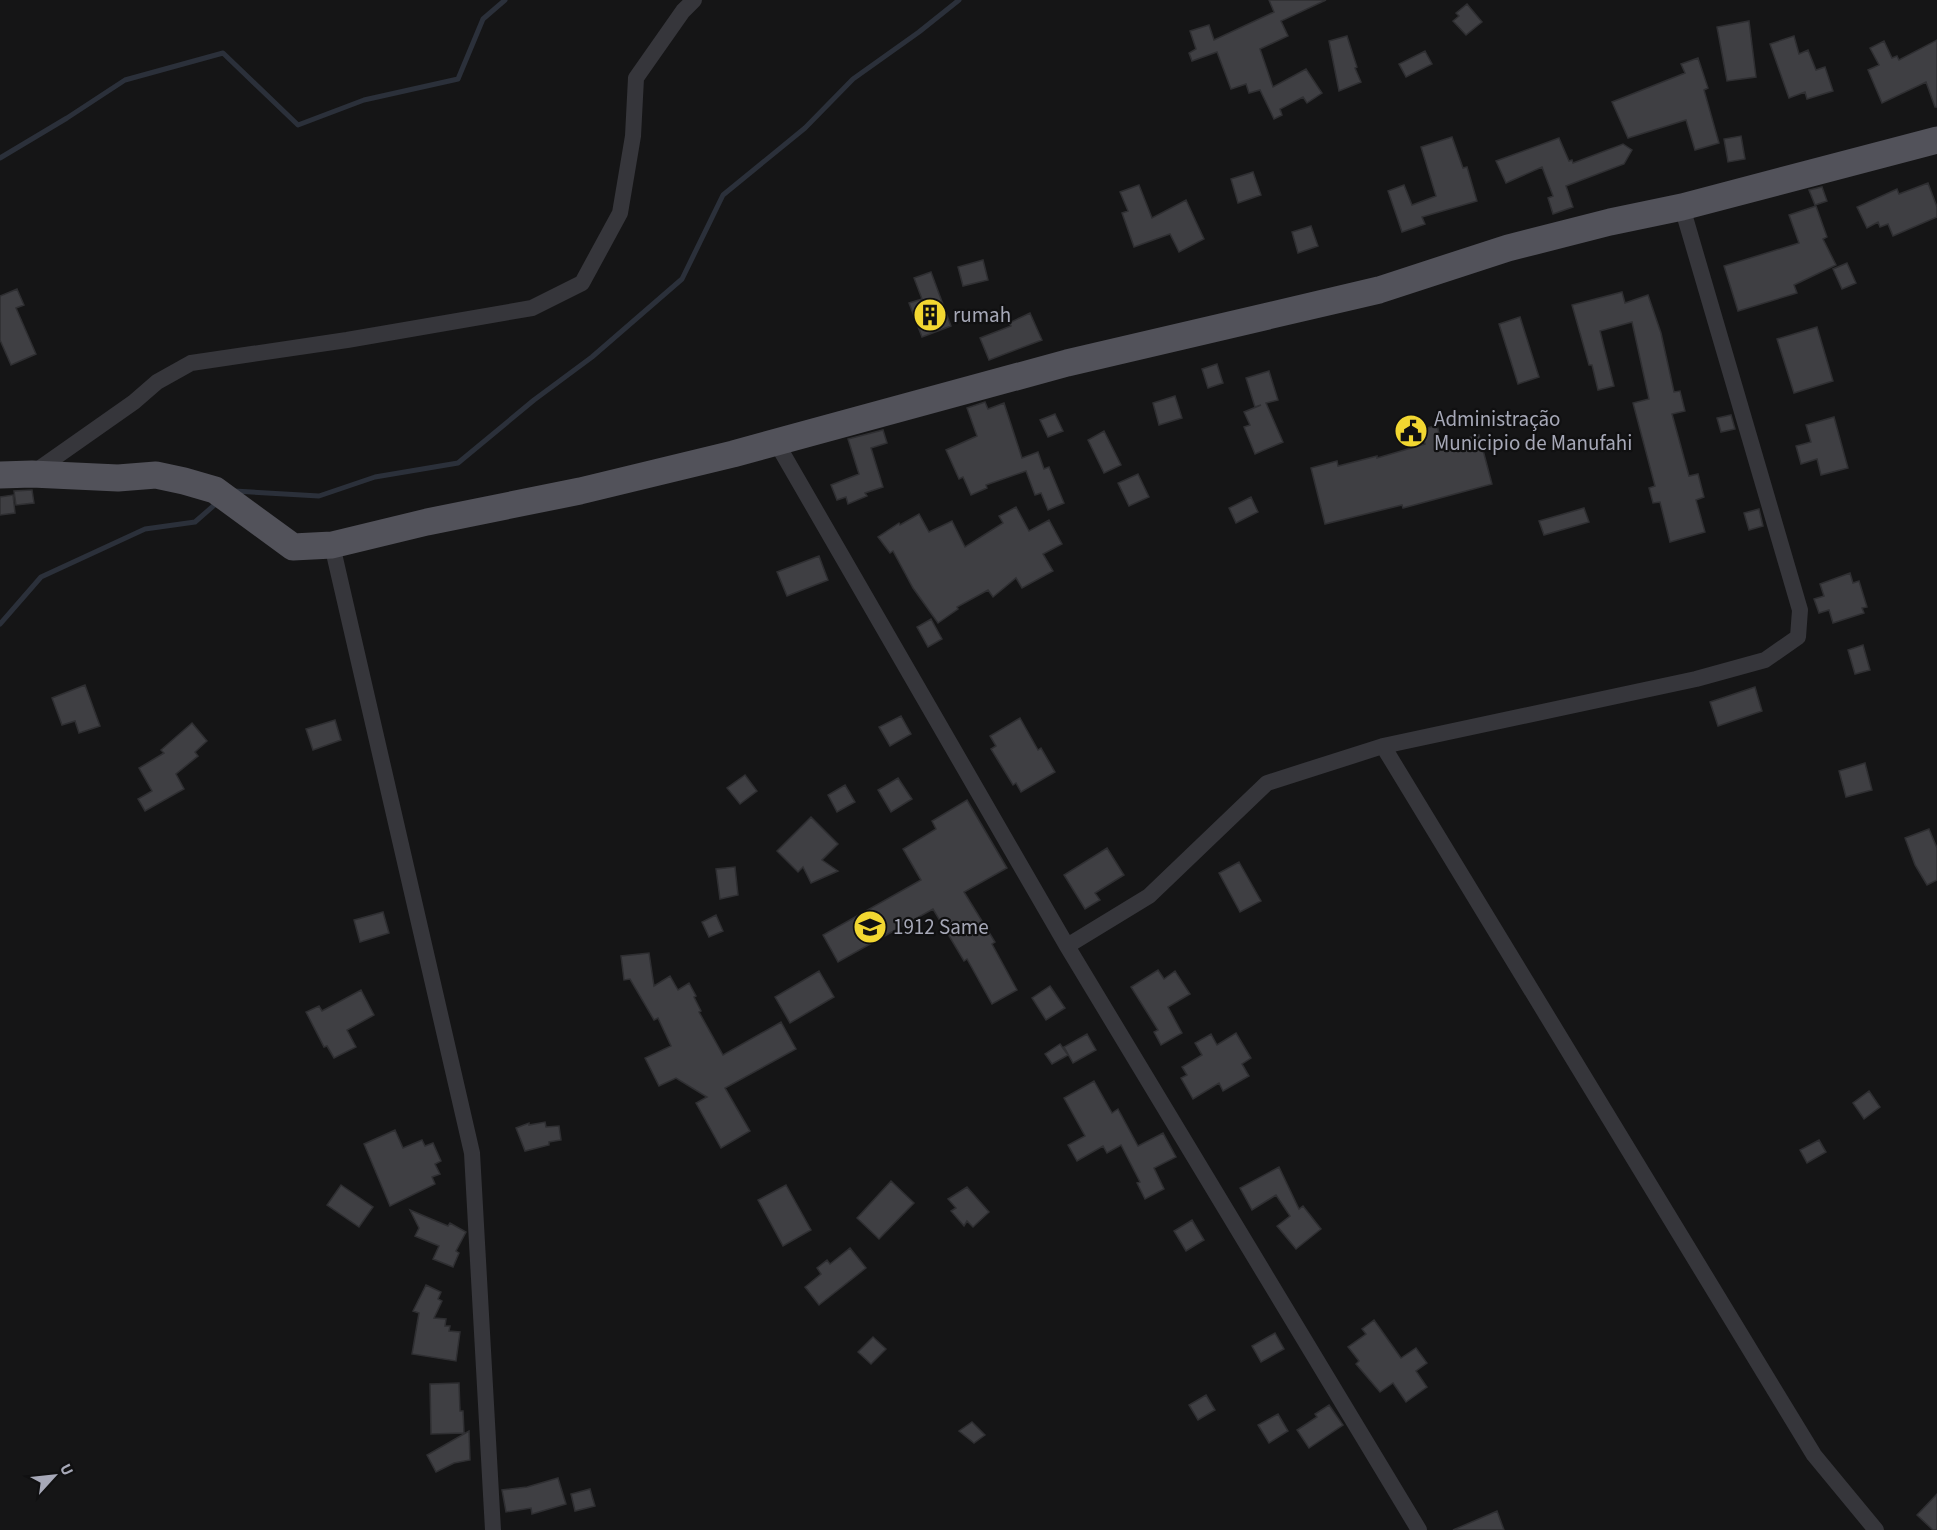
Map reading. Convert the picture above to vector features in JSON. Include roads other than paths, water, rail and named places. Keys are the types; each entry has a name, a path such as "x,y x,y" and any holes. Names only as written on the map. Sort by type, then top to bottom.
{"main road":[{"path":"0,475 32,474 118,478 156,475 215,490 293,547 332,545 427,522 580,490 776,442 1067,363 1380,290 1508,248 1610,222 1682,207 1937,140"}],"street":[{"path":"32,474 134,402 157,382 191,363 347,340 532,308 582,283 620,213 633,136 636,78 683,11 694,0"},
{"path":"1067,946 1149,896 1267,783 1383,746 1696,679 1765,660 1798,637 1800,610 1682,207"},
{"path":"776,442 1067,946 1419,1530"},
{"path":"332,545 472,1153 493,1530"},
{"path":"1383,746 1814,1455 1876,1530"}],"waterway":[{"path":"0,158 125,80 223,53 298,125 364,100 458,79 483,19 505,0"},
{"path":"234,491 319,496 375,477 458,463 534,400 592,357 682,279 723,195 805,128 853,79 959,0"},
{"path":"0,624 41,577 145,529 195,522 219,501"}],"place":[{"name":"rumah","path":"930,315"},
{"name":"Administração Municipio de Manufahi","path":"1411,431"},
{"name":"1912 Same","path":"870,927"}]}
